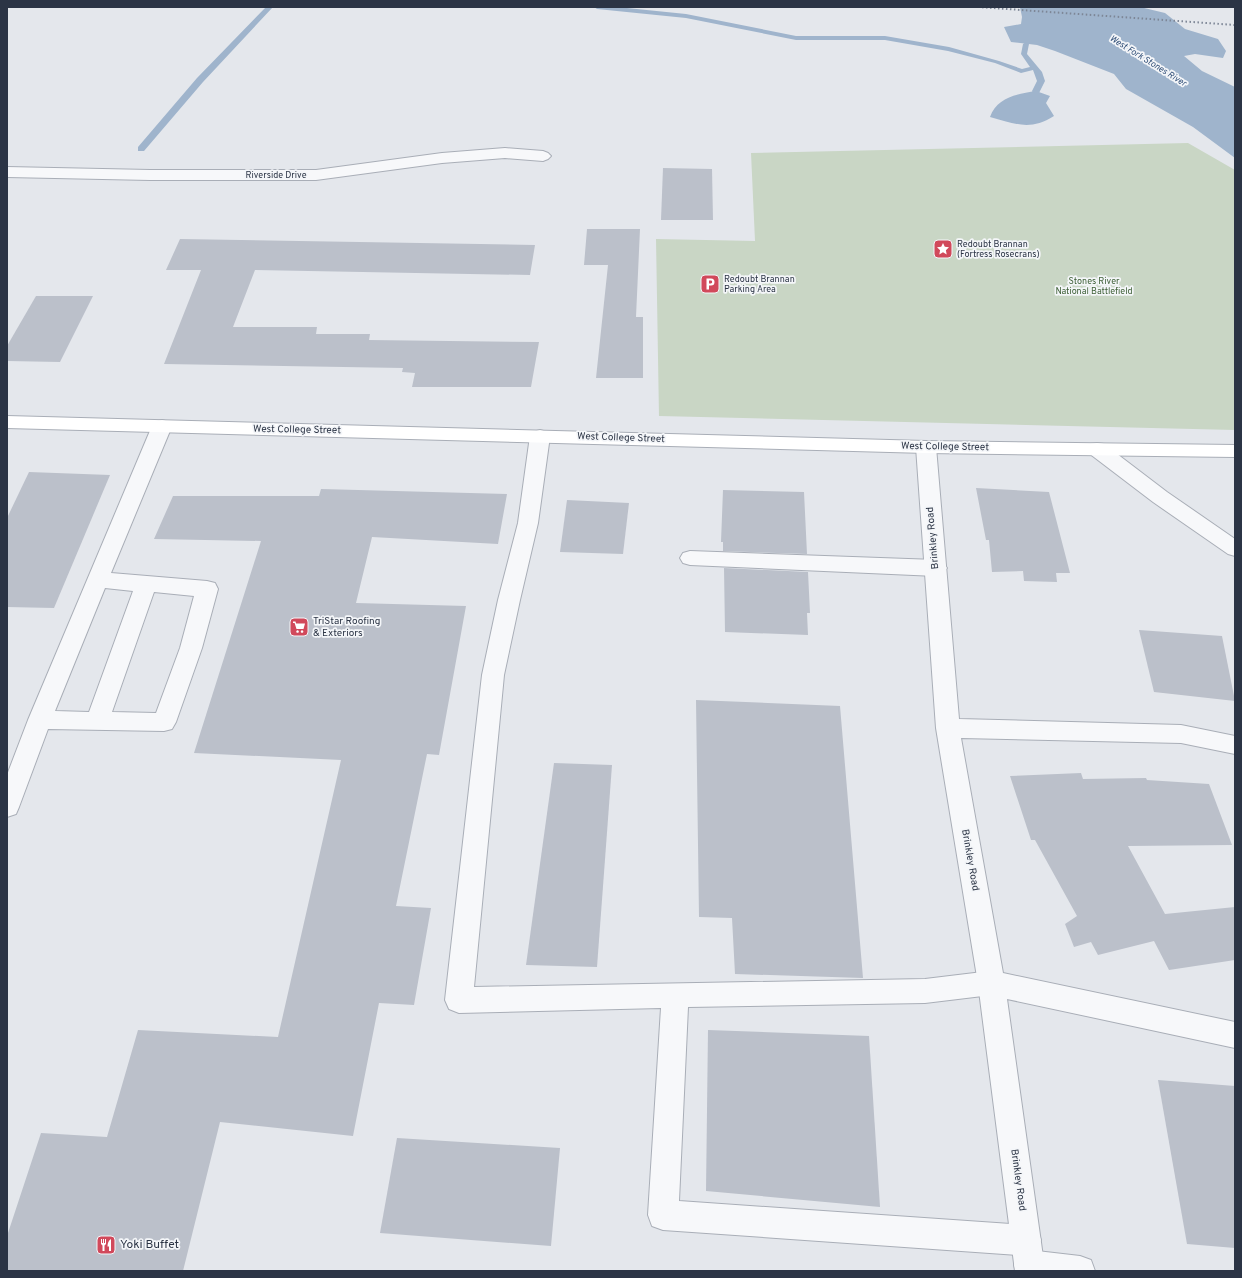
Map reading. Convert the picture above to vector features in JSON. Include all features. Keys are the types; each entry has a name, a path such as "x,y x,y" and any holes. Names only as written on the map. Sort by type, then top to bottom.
{"street":[{"name":"Riverside Drive","path":"7,172 150,175 316,175 442,158 505,153 543,156"},
{"name":"West College Street","path":"7,422 926,447 1235,451"},
{"path":"7,807 40,720 162,426"},
{"path":"540,436 526,530 493,675 459,1000 925,991 991,983 1235,1035"},
{"name":"Brinkley Road","path":"926,447 948,728 991,983 1028,1259"},
{"path":"1097,449 1160,497 1235,550"},
{"path":"690,558 936,568"},
{"path":"40,720 164,722 190,648 207,589 98,580"},
{"path":"97,721 146,584"},
{"path":"948,728 1181,734 1235,745"},
{"path":"675,995 663,1215 1028,1259 1080,1271"}],"green space":[{"name":"Stones River National Battlefield","path":"1188,143 1235,170 1235,430 659,416 656,239 755,241 751,153"}],"water":[{"name":"West Fork Stones River","path":"1020,7 1140,7 1165,13 1185,29 1218,39 1226,51 1223,58 1195,54 1184,56 1202,71 1235,87 1235,158 1193,127 1126,89 1114,74 1037,45 1011,42 1004,27 1021,24 1022,17"},
{"path":"1036,91 1050,96 1046,103 1054,116 1045,121 1030,125 1015,124 990,117 997,105 1008,98 1015,95"}],"building":[{"path":"663,168 712,169 713,220 661,220"},
{"path":"587,229 640,229 636,317 643,317 643,378 596,378 608,265 584,265"},
{"path":"180,239 535,245 530,275 255,270 233,327 317,327 316,334 370,334 369,340 539,342 531,387 412,387 415,373 402,372 403,368 164,364 201,270 166,270"},
{"path":"36,296 93,296 60,362 7,361 7,346"},
{"path":"29,472 110,475 54,608 7,607 7,518"},
{"path":"976,488 1049,492 1070,573 1056,573 1057,582 1024,581 1023,571 992,572 989,540 986,540"},
{"path":"321,489 507,494 498,544 372,537 356,603 466,606 439,755 427,754 396,906 431,908 414,1005 379,1003 353,1136 220,1122 183,1271 7,1271 7,1236 41,1133 107,1137 138,1030 278,1037 341,760 194,753 261,541 154,539 173,496 319,496"},
{"path":"723,490 804,492 807,554 723,551 723,542 721,542"},
{"path":"567,500 629,503 623,554 560,552"},
{"path":"724,568 808,572 810,613 807,613 808,635 725,632"},
{"path":"1139,630 1222,636 1235,701 1154,692"},
{"path":"696,700 840,706 863,978 735,974 732,918 699,917"},
{"path":"554,763 612,765 597,967 526,965"},
{"path":"1081,773 1083,779 1146,778 1147,780 1209,784 1232,845 1128,846 1165,914 1235,907 1235,960 1169,970 1154,941 1098,955 1091,942 1074,947 1065,924 1077,916 1035,840 1031,840 1010,776"},
{"path":"708,1030 869,1036 880,1207 706,1191"},
{"path":"1158,1080 1235,1086 1235,1248 1187,1244"},
{"path":"397,1138 560,1148 551,1246 380,1233"}],"waterway":[{"path":"141,149 200,80 270,7"},
{"path":"597,7 686,16 796,38 885,38 949,49 997,62 1021,71 1034,68"},
{"path":"1026,44 1024,54 1027,60 1038,72 1041,81 1036,91"}],"railway":[{"path":"978,7 1235,25"}],"place":[{"name":"Redoubt Brannan (Fortress Rosecrans)","path":"943,249"},
{"name":"Redoubt Brannan Parking Area","path":"710,284"},
{"name":"TriStar Roofing & Exteriors","path":"299,627"},
{"name":"Yoki Buffet","path":"106,1245"}]}
